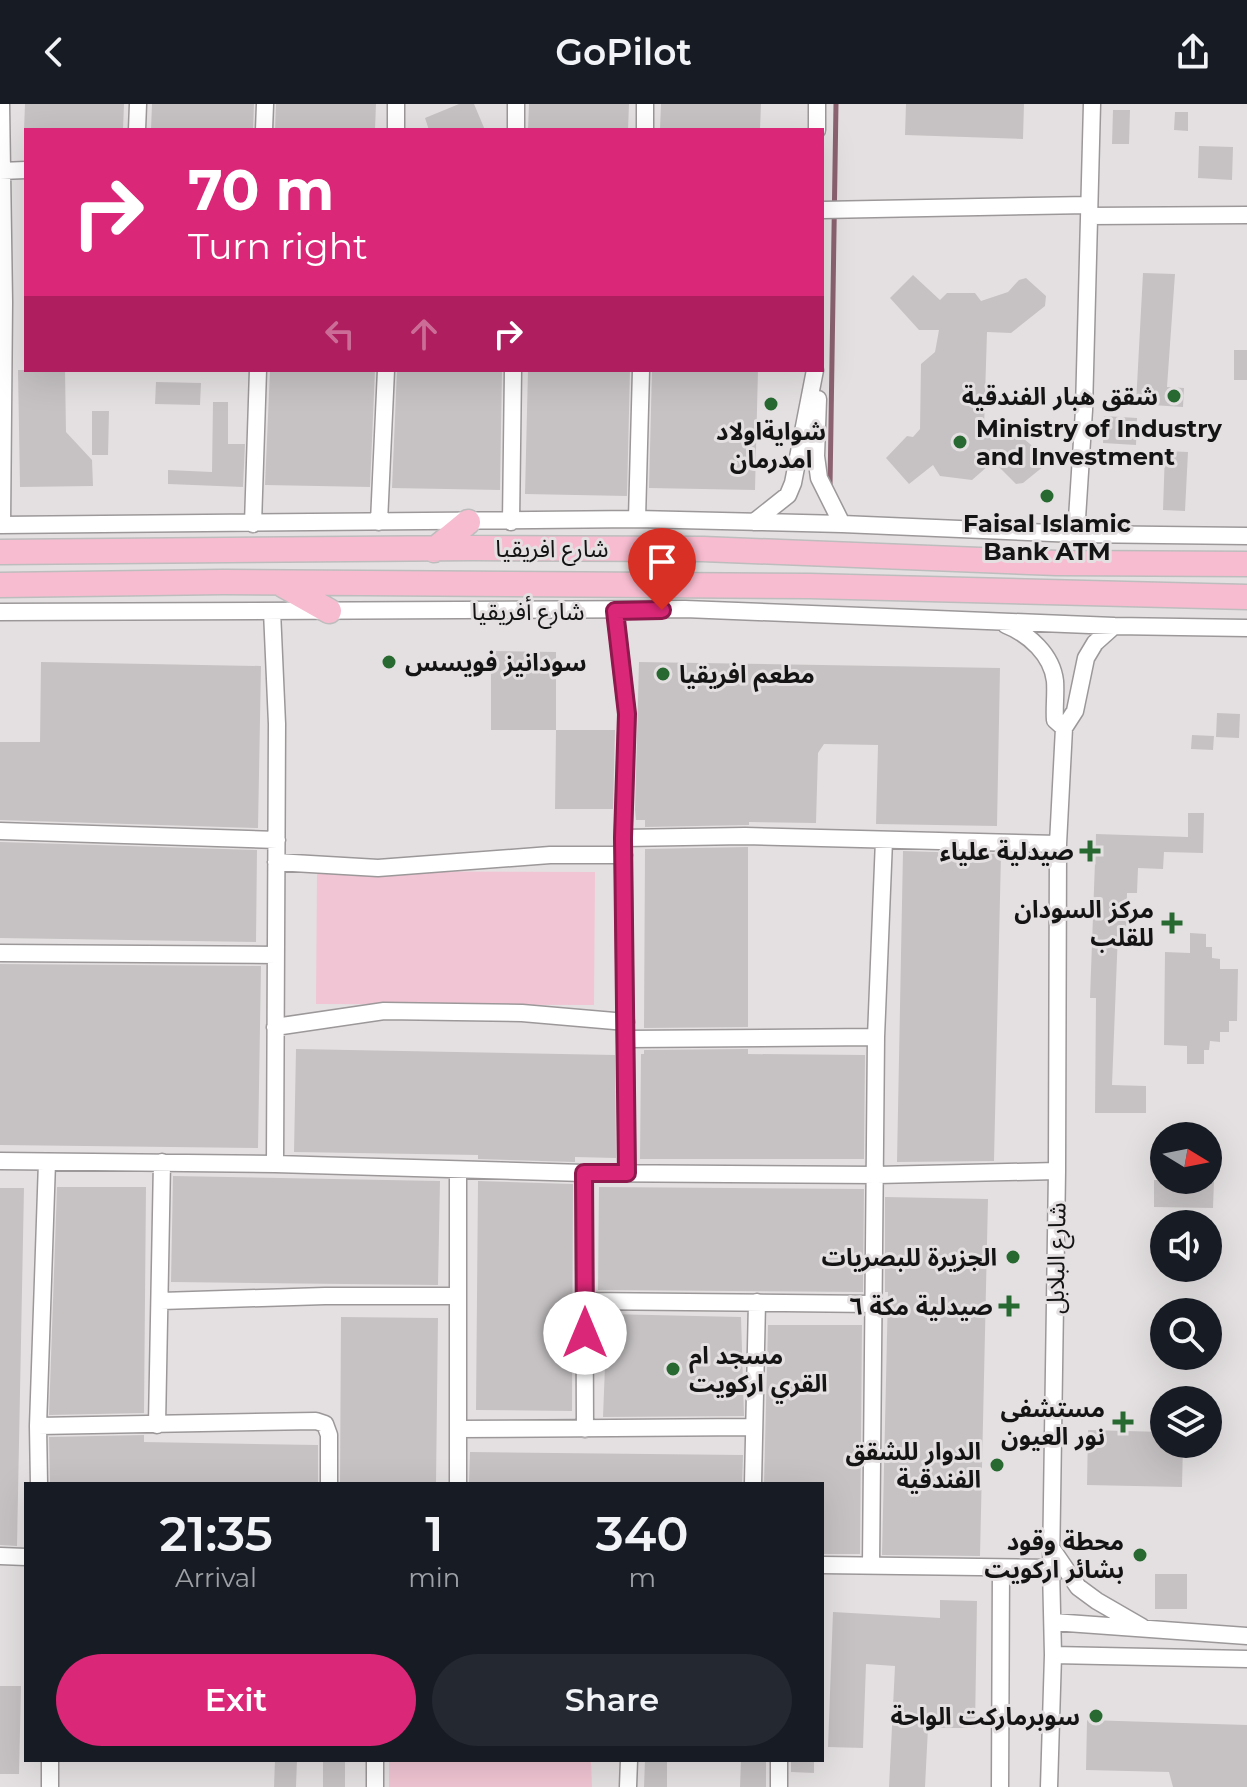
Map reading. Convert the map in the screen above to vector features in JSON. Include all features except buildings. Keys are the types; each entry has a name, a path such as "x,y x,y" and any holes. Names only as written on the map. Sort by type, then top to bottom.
{"highway":[{"path":"434,550 468,522"},
{"name":"شارع افريقيا","path":"0,552 703,549 1057,563 1247,564"},
{"path":"281,584 329,611"},
{"name":"شارع افريقيا","path":"0,585 810,586 1247,597"}],"street":[{"path":"1,104 1,525 637,519 1076,534 1247,536"},
{"path":"137,128 138,104"},
{"path":"264,128 265,104"},
{"path":"396,104 396,128"},
{"path":"516,104 516,128"},
{"path":"645,104 645,128"},
{"path":"817,104 817,128"},
{"path":"1076,534 1084,410 1092,104"},
{"path":"2,171 24,170"},
{"path":"824,210 1247,215"},
{"path":"253,524 258,372"},
{"path":"379,522 386,372"},
{"path":"511,522 513,372"},
{"path":"637,519 641,372"},
{"path":"816,372 819,478 842,524"},
{"path":"754,522 788,495 793,483 816,372"},
{"name":"شارع أفريقيا","path":"0,612 685,609 1114,626 1247,628"},
{"path":"272,611 277,724 275,1164"},
{"path":"615,611 627,714 624,847 627,1173"},
{"name":"شارع البلابل","path":"997,622 1018,630 1042,652 1055,680 1055,720 1064,728"},
{"name":"شارع البلابل","path":"1049,1787 1053,1655 1051,1568 1058,844 1064,728 1075,711 1086,658 1095,643 1114,626"},
{"path":"0,831 277,840"},
{"path":"276,862 378,868 745,836 1058,844"},
{"path":"871,1566 876,1037 884,840"},
{"path":"0,953 276,955"},
{"path":"275,1027 384,1011 522,1013 626,1022"},
{"path":"627,1039 876,1037"},
{"path":"0,1161 275,1164 584,1173 877,1175 1057,1171"},
{"path":"39,1482 47,1162"},
{"path":"157,1425 162,1162"},
{"path":"458,1170 458,1482"},
{"path":"584,1173 585,1429"},
{"path":"161,1301 458,1296"},
{"path":"585,1301 873,1304"},
{"path":"753,1482 757,1302"},
{"path":"38,1426 316,1421 325,1424 329,1435 329,1482"},
{"path":"458,1429 753,1427"},
{"path":"1052,1549 1078,1587 1146,1630"},
{"path":"0,1556 24,1557"},
{"path":"824,1565 1051,1568"},
{"path":"1000,1787 1001,1568"},
{"path":"1053,1622 1247,1636"},
{"path":"1053,1655 1247,1659"},
{"path":"50,1762 50,1787"},
{"path":"375,1762 375,1787"},
{"path":"628,1787 629,1762"},
{"path":"779,1762 779,1787"}],"shaded area":[{"path":"317,871 595,872 594,1005 316,1004"},
{"path":"389,1762 591,1762 592,1787 389,1787"}],"waterway":[{"path":"830,487 836,104"}],"place":[{"name":"شقق هبار الفندقية","path":"1174,396"},
{"name":"شوايةاولاد امدرمان","path":"771,404"},
{"name":"Ministry of Industry and Investment","path":"960,442"},
{"name":"Faisal Islamic Bank ATM","path":"1047,496"},
{"name":"سودانيز فويسس","path":"389,662"},
{"name":"مطعم افريقيا","path":"663,674"},
{"name":"صيدلية علياء","path":"1090,851"},
{"name":"مركز السودان للقلب","path":"1172,923"},
{"name":"الجزيرة للبصريات","path":"1013,1257"},
{"name":"صيدلية مكة ٦","path":"1009,1306"},
{"name":"مسجد ام القري اركويت","path":"673,1369"},
{"name":"مستشفى نور العيون","path":"1123,1422"},
{"name":"الدوار للشقق الفندقية","path":"997,1465"},
{"name":"محطة وقود بشائر اركويت","path":"1140,1555"},
{"name":"سوبرماركت الواحة","path":"1096,1716"}],"route":[{"path":"585,1333 584,1173 627,1173 623,838 627,714 615,611 662,610"}]}
